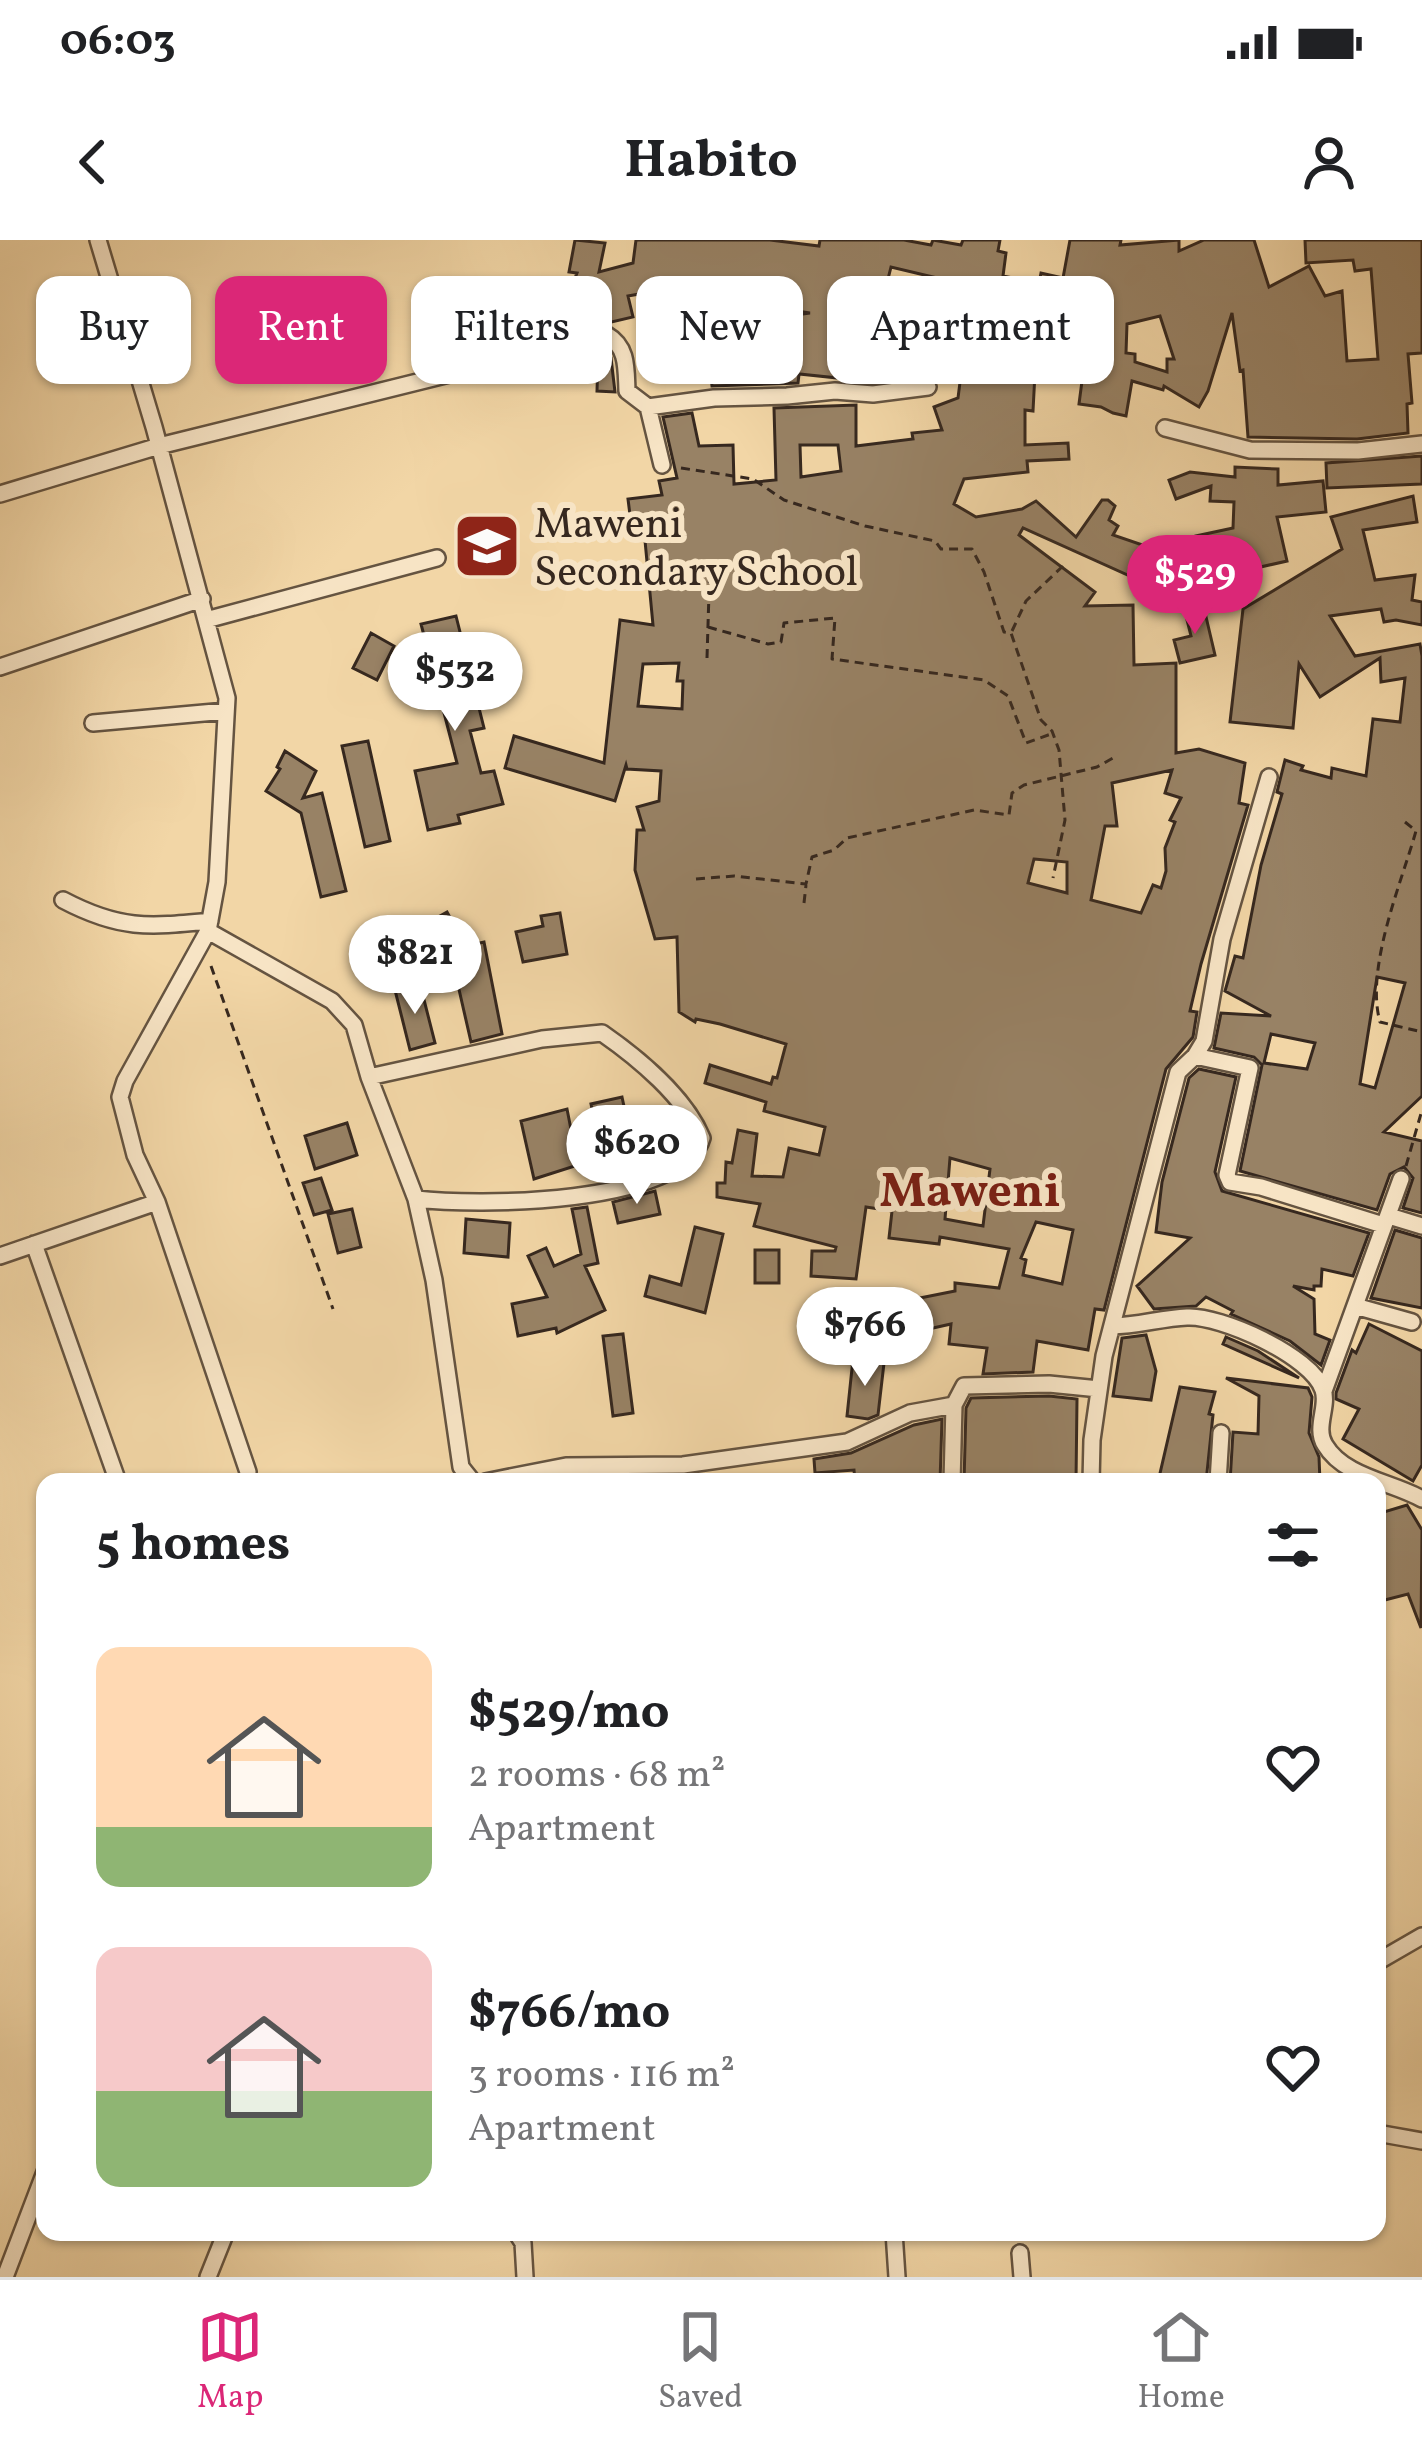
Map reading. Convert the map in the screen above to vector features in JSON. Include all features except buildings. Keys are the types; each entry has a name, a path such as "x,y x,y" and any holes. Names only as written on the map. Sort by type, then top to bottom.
{"street":[{"path":"98,240 160,446 227,698 217,882 207,931 120,1097 135,1155 157,1202 248,1472"},
{"path":"0,494 160,446 607,335 620,346 626,362 627,391 648,407 662,465"},
{"path":"648,407 714,398 835,391 873,394 928,387"},
{"path":"1165,428 1250,450 1358,451 1422,444"},
{"path":"206,620 437,559"},
{"path":"0,667 202,599"},
{"path":"93,723 226,711"},
{"path":"1091,1473 1099,1389 1112,1326 1178,1072 1204,1041 1222,939 1269,777"},
{"path":"63,900 103,921 207,931 332,1001 354,1025 416,1199 434,1280 461,1467 466,1473"},
{"path":"369,1077 542,1040 602,1033 677,1101 702,1138 699,1150 676,1171 632,1184 565,1197 465,1204 416,1199"},
{"path":"1195,1056 1250,1068 1228,1180 1422,1226"},
{"path":"1361,1473 1325,1446 1321,1435 1324,1391 1401,1179"},
{"path":"0,1256 157,1202"},
{"path":"34,1244 115,1473"},
{"path":"1355,1306 1412,1322"},
{"path":"1112,1326 1191,1316 1227,1326 1271,1344 1306,1366 1324,1391"},
{"path":"952,1473 954,1405 964,1386 1049,1384 1099,1389"},
{"path":"531,1473 566,1466 683,1465 847,1442 910,1413 954,1405"},
{"path":"1219,1473 1221,1433"},
{"path":"1386,1484 1422,1499"},
{"path":"1386,1957 1422,1936"},
{"path":"1386,2134 1422,2140"},
{"path":"5,2277 36,2196"},
{"path":"208,2277 222,2241"},
{"path":"525,2241 525,2277"},
{"path":"895,2241 897,2277"},
{"path":"1020,2253 1022,2277"}],"path":[{"path":"662,465 753,479 784,500 827,514 935,541 941,549 972,548 1004,632 1011,633"},
{"path":"707,658 710,560"},
{"path":"1053,878 1065,820 1053,733 1041,720 1027,688 1011,633 1026,601 1063,566"},
{"path":"708,627 768,644 781,642 784,623 835,619 832,658 984,680 1007,696 1026,743 1053,733"},
{"path":"804,902 812,857 834,850 847,838 974,810 1010,815 1012,793 1024,785 1113,758"},
{"path":"1405,822 1417,831 1379,969 1377,1015 1380,1022 1422,1032"},
{"path":"696,879 734,877 806,884"},
{"path":"207,931 333,1309"},
{"path":"1401,1179 1419,1136 1422,1110"}],"place":[{"name":"Maweni Secondary School","path":"487,546"}],"district":[{"name":"Maweni","path":"970,1189"}]}
